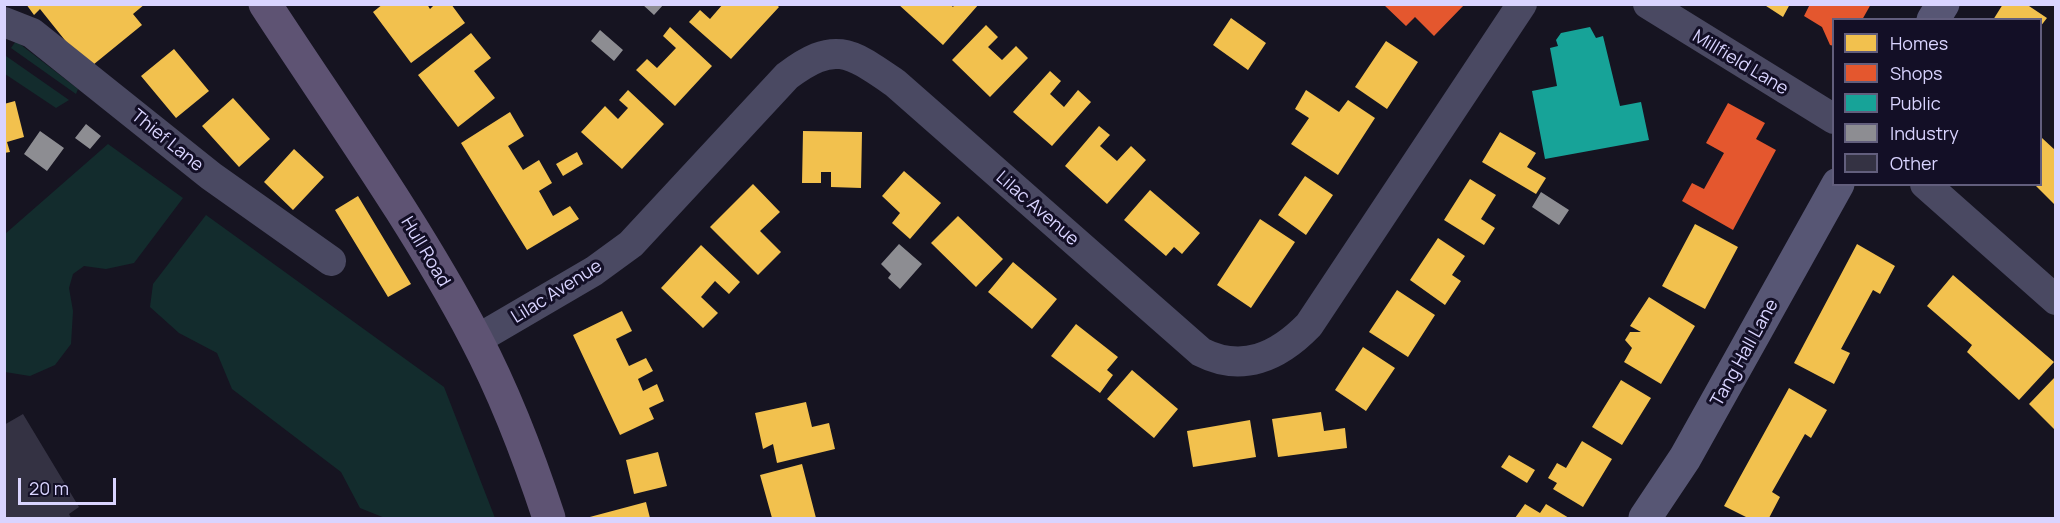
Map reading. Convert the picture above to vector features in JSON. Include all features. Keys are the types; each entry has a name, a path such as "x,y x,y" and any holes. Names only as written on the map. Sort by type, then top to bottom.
{"main road":[{"name":"Hull Road","path":"265,4 394,202 476,340 530,463 549,519"}],"street":[{"name":"Lilac Avenue","path":"476,340 594,271 631,244 780,82 812,58 835,52 862,61 895,83 1201,352 1219,361 1247,361 1273,354 1291,343 1309,325 1522,4"},
{"name":"Millfield Lane","path":"1648,4 1832,118"},
{"path":"1934,18 1943,4"},
{"name":"Thief Lane","path":"4,22 32,33 211,176 331,261"},
{"name":"Tang Hall Lane","path":"1645,519 1696,438 1837,186"},
{"path":"1927,186 2055,300"}],"green space":[{"path":"16,41 78,89 76,94 11,48"},
{"path":"5,55 69,100 56,108 5,74"},
{"path":"108,144 183,198 134,263 106,269 84,266 73,274 69,288 73,311 71,344 55,365 30,376 5,372 5,234"},
{"path":"206,215 444,387 495,518 385,518 360,508 341,472 232,389 217,353 179,333 150,307 153,284"}],"building: Homes":[{"path":"26,4 145,4 133,14 142,25 88,69 40,9 34,15"},
{"path":"383,4 427,4 430,9 435,4 451,4 465,23 411,63 373,12"},
{"path":"723,4 776,4 779,7 731,59 689,22 700,10 710,19"},
{"path":"898,4 950,4 953,7 955,4 979,4 943,45"},
{"path":"1763,4 1790,4 1783,17"},
{"path":"2003,4 2026,4 2047,18 2042,24 2042,18 1994,18"},
{"path":"1231,18 1266,43 1248,70 1213,45"},
{"path":"986,25 998,37 988,47 1002,60 1016,46 1028,58 990,97 952,60"},
{"path":"670,27 712,66 675,106 636,70 647,59 657,68 676,48 663,36"},
{"path":"471,33 491,58 474,71 495,98 458,127 418,75"},
{"path":"1386,41 1418,62 1387,109 1355,87"},
{"path":"174,49 209,91 176,118 141,76"},
{"path":"1050,71 1061,81 1050,94 1064,107 1078,90 1091,102 1052,146 1013,112"},
{"path":"628,90 664,124 622,169 581,132 605,106 618,119 628,108 619,100"},
{"path":"1306,90 1339,112 1348,100 1375,118 1338,175 1291,144 1309,118 1295,109"},
{"path":"233,98 270,139 239,167 202,126"},
{"path":"15,101 24,137 7,142 10,152 4,153 4,104"},
{"path":"510,112 524,136 508,146 523,170 539,160 552,183 539,191 553,216 570,206 579,219 527,250 461,143"},
{"path":"1099,126 1110,135 1100,146 1117,161 1131,146 1146,160 1107,204 1065,166"},
{"path":"803,131 862,132 861,188 831,187 831,172 821,172 821,183 802,183"},
{"path":"1500,132 1536,153 1527,167 1546,178 1536,194 1482,162"},
{"path":"2042,138 2055,150 2055,205 2036,186 2042,186"},
{"path":"294,149 324,177 293,210 264,182"},
{"path":"577,152 583,164 563,176 556,164"},
{"path":"904,171 941,203 910,239 892,223 900,213 882,196"},
{"path":"1305,176 1333,195 1306,235 1278,215"},
{"path":"1470,179 1496,195 1481,219 1495,228 1484,245 1444,220"},
{"path":"753,184 780,212 760,231 781,252 758,275 710,227"},
{"path":"1150,190 1200,233 1182,254 1174,247 1166,256 1124,220"},
{"path":"358,196 411,284 388,297 335,210"},
{"path":"958,216 1003,259 976,287 931,243"},
{"path":"1260,219 1295,242 1251,308 1217,285"},
{"path":"1695,224 1738,247 1705,309 1662,286"},
{"path":"1438,238 1465,256 1452,275 1461,281 1445,305 1410,280"},
{"path":"1857,244 1895,266 1880,294 1873,290 1841,349 1850,353 1834,384 1794,363"},
{"path":"701,245 740,282 729,294 715,281 701,297 718,313 703,328 661,288"},
{"path":"1013,262 1057,299 1032,329 988,292"},
{"path":"1953,275 2054,362 2019,400 1967,352 1972,345 1927,306"},
{"path":"1397,290 1435,315 1408,357 1369,332"},
{"path":"1649,297 1695,326 1661,384 1624,362 1632,348 1625,340 1630,332 1641,332 1630,326"},
{"path":"622,311 632,331 616,339 629,366 646,358 653,371 638,379 643,391 657,384 664,401 649,408 654,419 620,435 573,335"},
{"path":"1076,324 1118,357 1107,370 1113,375 1100,393 1051,356"},
{"path":"1363,347 1395,368 1366,411 1335,390"},
{"path":"1132,370 1178,409 1154,438 1107,399"},
{"path":"2055,377 2055,430 2029,404"},
{"path":"1621,380 1651,398 1622,445 1592,427"},
{"path":"1789,388 1827,410 1811,438 1805,434 1772,492 1780,497 1769,518 1748,518 1724,506"},
{"path":"806,402 812,427 829,423 835,449 777,463 773,444 763,449 755,413"},
{"path":"1321,412 1324,431 1345,428 1347,448 1278,457 1272,419"},
{"path":"1250,420 1256,457 1193,467 1187,431"},
{"path":"1582,441 1612,459 1583,507 1553,489 1557,483 1548,478 1557,463 1566,468"},
{"path":"658,452 667,486 634,494 626,460"},
{"path":"1509,455 1535,470 1527,483 1501,467"},
{"path":"802,464 816,518 772,518 760,475"},
{"path":"646,502 650,518 586,518"},
{"path":"1525,504 1540,513 1546,504 1569,518 1515,518"}],"building: Shops":[{"path":"1810,4 1871,4 1863,18 1832,18 1832,46 1822,27 1804,16"},
{"path":"1384,5 1464,5 1434,36 1415,17 1406,26"},
{"path":"1728,103 1765,123 1756,139 1776,150 1733,230 1682,201 1692,183 1704,189 1724,153 1706,143"}],"building: Public":[{"path":"1590,27 1596,38 1603,36 1620,106 1641,102 1649,140 1545,159 1532,91 1557,86 1550,48 1558,46 1556,40 1561,33"}],"building: Industry":[{"path":"642,4 664,4 654,15"},
{"path":"600,30 623,50 614,61 591,41"},
{"path":"86,124 101,136 90,149 75,138"},
{"path":"40,131 64,148 47,171 24,154"},
{"path":"1541,192 1569,210 1559,225 1532,207"},
{"path":"899,244 922,264 900,289 888,278 891,274 881,264"}],"building: Other":[{"path":"23,414 79,507 69,514 71,518 4,518 4,425"}]}
